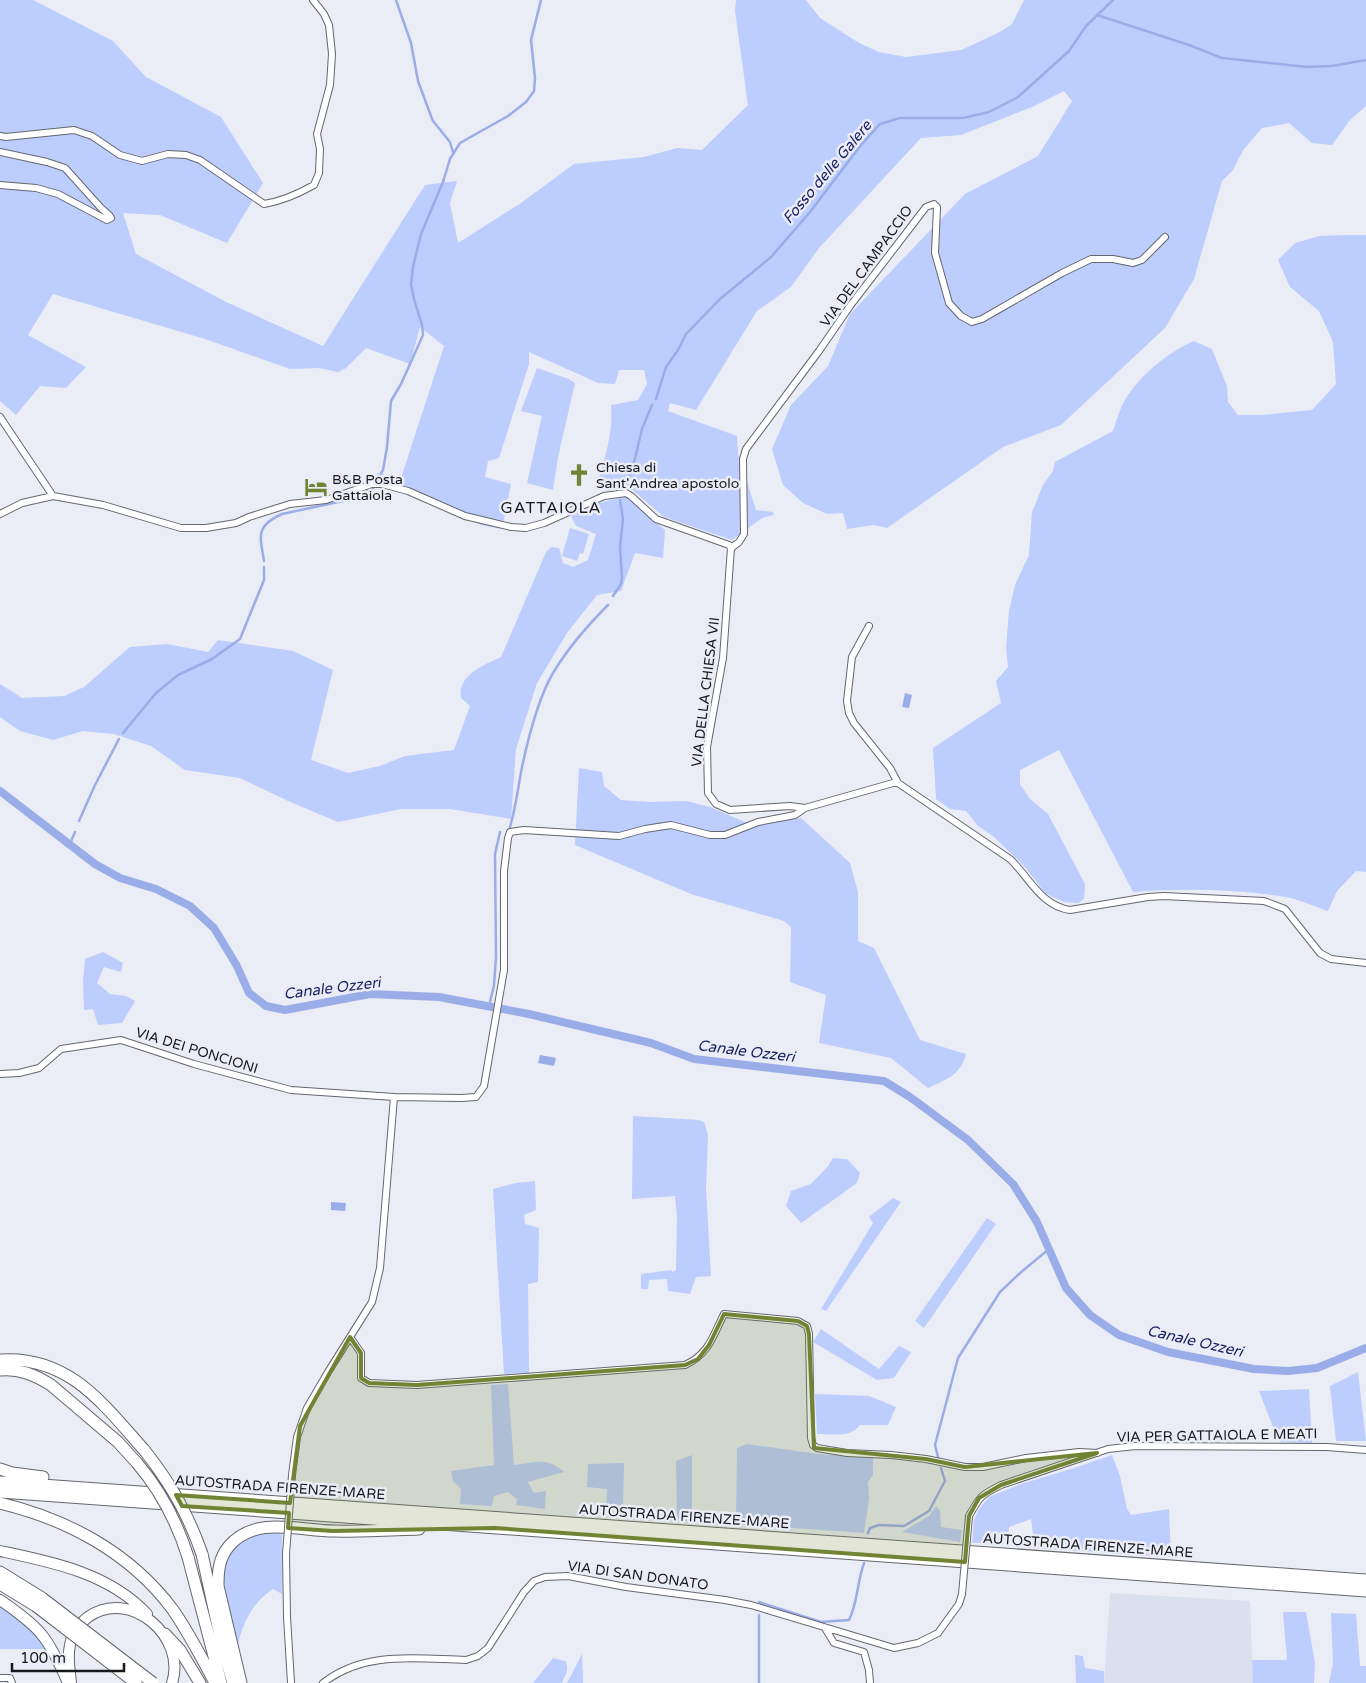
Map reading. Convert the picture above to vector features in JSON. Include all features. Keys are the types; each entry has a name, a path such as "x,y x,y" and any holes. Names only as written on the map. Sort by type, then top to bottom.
{"highway":[{"path":"0,1360 30,1362 53,1368 70,1376 89,1391 145,1451 161,1472 179,1499 202,1554 222,1644 233,1683"},
{"path":"0,1370 24,1372 40,1378 51,1385 118,1442 156,1487 171,1512 188,1557 221,1683"},
{"path":"0,1470 67,1480 121,1491"},
{"name":"AUTOSTRADA FIRENZE-MARE","path":"0,1482 1366,1580"},
{"name":"AUTOSTRADA FIRENZE-MARE","path":"0,1492 1366,1591"},
{"path":"0,1503 36,1513 59,1522 93,1538 120,1557 152,1586 171,1608 190,1636 215,1683"},
{"path":"240,1683 218,1586 218,1574 219,1564 226,1550 243,1534 268,1526 333,1531 495,1528"},
{"path":"0,1572 153,1683"},
{"path":"0,1584 39,1602 136,1683"},
{"path":"162,1631 176,1644 200,1683"}],"main road":[{"path":"0,1551 57,1563 98,1579 142,1608 162,1631 174,1662 172,1683"},
{"path":"0,1600 27,1618 43,1635 54,1651 69,1683"},
{"path":"69,1683 70,1644 76,1628 90,1615 107,1608 124,1608 138,1613 162,1631"}],"street":[{"path":"0,136 74,130 92,136 120,155 142,161 168,154 186,155 200,160 264,204 278,202 299,194 314,185 318,173 320,149 317,134 330,85 332,54 329,25 324,14 313,0"},
{"path":"0,152 65,168 111,218 107,220 58,194 36,188 0,185"},
{"name":"VIA DEL CAMPACCIO","path":"731,548 739,542 744,534 743,459 746,449 850,306 926,206 934,204 937,207 935,253 949,303 961,316 972,322 982,319 1062,273 1091,259 1113,259 1134,263 1142,260 1165,237"},
{"path":"0,417 53,496"},
{"path":"0,514 22,503 53,496 102,505 181,528 206,528 236,523 290,504 326,500 372,484 382,484 408,491 465,516 511,527 526,528 544,523 604,496 626,493 656,519 729,545 731,548"},
{"name":"VIA DELLA CHIESA VII","path":"731,548 723,658 708,747 708,793 716,804 730,810 790,806 805,808"},
{"path":"869,626 852,657 847,701 849,713 854,723 896,776 898,783"},
{"path":"805,808 898,783 1010,859 1021,869 1038,893 1052,906 1070,910 1148,896 1264,901 1284,909 1320,953 1331,959 1366,963"},
{"name":"VIA DEI PONCIONI","path":"0,1074 19,1073 38,1068 60,1049 121,1040 194,1064 291,1090 394,1096 476,1097 484,1086 504,970 504,871 510,832 524,830 619,836 671,824 710,835 726,835 758,822 795,816 805,808"},
{"path":"291,1683 286,1554 297,1437 307,1408 372,1302 380,1268 394,1096"},
{"path":"350,1337 361,1353 361,1378 369,1383 417,1384 686,1365 698,1359 709,1345 724,1314 798,1321 807,1326 809,1334 811,1438 813,1445 817,1448 848,1453 926,1459 965,1468 983,1467 1026,1458 1079,1452 1097,1453"},
{"name":"VIA PER GATTAIOLA E MEATI","path":"962,1594 969,1516 979,1498 1001,1485 1108,1449 1135,1446 1327,1447 1366,1450"},
{"name":"VIA DI SAN DONATO","path":"324,1683 352,1666 382,1658 466,1660 478,1656 488,1648 524,1592 534,1581 545,1577 568,1576 626,1587 751,1605 894,1648 918,1642 938,1633 959,1604 962,1594"},
{"path":"825,1628 834,1642 864,1652 870,1683"},
{"path":"0,1678 10,1678 12,1683"}],"highlighted area":[{"path":"724,1314 798,1321 807,1326 809,1334 814,1448 926,1459 965,1467 1097,1453 1001,1485 979,1498 969,1516 965,1562 495,1528 333,1531 288,1528 289,1513 182,1506 176,1495 290,1503 300,1426 350,1337 361,1353 361,1378 369,1383 417,1385 685,1365 698,1359 709,1345"}],"shaded area":[{"path":"0,0 33,0 113,41 146,77 221,117 263,183 227,243 160,215 123,213 136,254 226,302 323,346 425,185 457,181 450,203 458,243 521,203 574,164 644,157 677,148 702,150 748,105 735,11 736,0 806,0 820,18 859,43 879,52 906,57 961,50 998,33 1012,24 1024,0 1366,0 1366,106 1350,120 1332,145 1312,143 1289,123 1262,128 1243,150 1233,170 1222,181 1194,279 1165,328 1061,425 1003,447 887,528 873,525 847,529 843,513 827,514 803,503 783,485 772,449 791,405 828,366 850,314 965,194 1038,156 1072,101 1064,91 1032,107 961,135 921,138 819,248 791,287 757,311 696,410 670,403 668,411 737,436 738,454 756,510 773,512 774,515 762,518 732,540 664,517 629,487 607,491 599,477 609,441 611,405 638,400 647,384 644,370 619,370 615,384 598,383 529,352 529,364 499,458 488,461 485,477 511,484 502,529 481,525 391,488 374,488 377,473 401,478 444,346 420,327 410,364 366,348 346,368 338,372 319,368 290,369 205,339 53,294 28,335 86,367 66,388 40,386 16,415 0,401"},
{"path":"1366,235 1366,872 1356,871 1337,891 1328,911 1291,898 1233,891 1172,890 1133,892 1059,750 1020,770 1020,784 1030,799 1048,814 1085,884 1084,899 1078,903 1064,902 1045,893 1025,867 994,837 978,826 966,811 950,809 936,799 933,748 1001,703 996,681 1008,667 1006,648 1009,611 1015,585 1029,555 1032,512 1043,485 1053,471 1055,462 1113,431 1119,412 1126,399 1149,371 1175,351 1194,341 1212,349 1227,386 1228,402 1238,415 1262,415 1312,410 1336,384 1333,342 1319,311 1290,287 1278,260 1295,243 1320,236"},
{"path":"537,368 569,379 575,383 558,457 553,490 527,483 542,416 521,411"},
{"path":"625,496 665,530 663,558 635,553 621,591 597,595 567,633 537,683 516,749 511,819 450,809 401,809 338,822 240,778 185,770 151,746 114,734 83,731 53,740 20,731 0,717 0,684 22,698 64,696 84,687 130,647 167,644 208,652 218,640 293,651 333,670 311,760 348,773 380,766 405,756 454,750 470,706 461,698 463,683 467,677 480,667 501,657 546,552 551,547 559,548 563,563 573,567 588,560 596,534 576,526 571,516 596,504"},
{"path":"570,528 589,534 583,554 580,553 577,561 562,556"},
{"path":"905,693 912,695 909,708 902,707"},
{"path":"579,768 602,772 604,786 621,800 651,802 686,801 710,807 754,826 801,818 850,863 858,892 858,941 874,948 920,1040 966,1054 960,1067 952,1076 928,1088 891,1058 819,1043 826,995 790,982 791,927 784,921 691,894 575,845"},
{"path":"103,952 123,963 121,972 104,967 97,983 110,994 126,996 135,1001 122,1023 98,1025 93,1009 84,1010 83,980 85,959"},
{"path":"540,1055 556,1058 554,1066 538,1063"},
{"path":"633,1116 699,1120 704,1122 708,1135 706,1188 711,1276 696,1277 690,1294 668,1291 667,1279 649,1280 648,1289 641,1289 641,1274 671,1270 673,1272 676,1270 677,1218 675,1196 632,1199"},
{"path":"833,1158 847,1159 860,1173 857,1183 801,1223 786,1206 791,1191 811,1184"},
{"path":"535,1181 536,1210 524,1215 525,1224 539,1228 538,1282 528,1284 529,1373 504,1374 493,1189 516,1183"},
{"path":"893,1198 901,1202 826,1311 821,1309 873,1223 869,1217"},
{"path":"331,1202 346,1203 345,1211 331,1210"},
{"path":"987,1218 996,1224 924,1328 915,1321"},
{"path":"821,1329 879,1369 899,1346 911,1352 894,1378 877,1380 813,1342"},
{"path":"1358,1372 1366,1441 1336,1441 1330,1386"},
{"path":"508,1384 514,1465 546,1462 564,1472 528,1482 534,1493 546,1491 545,1509 516,1505 517,1499 508,1492 494,1496 492,1506 460,1504 461,1489 453,1481 451,1471 494,1465 491,1385"},
{"path":"1309,1389 1312,1443 1279,1442 1259,1391"},
{"path":"815,1394 869,1396 896,1407 888,1425 860,1425 847,1434 817,1434"},
{"path":"747,1444 818,1454 873,1457 873,1475 868,1482 869,1499 864,1533 736,1524 737,1448"},
{"path":"692,1455 692,1521 677,1520 676,1461"},
{"path":"1112,1455 1120,1476 1127,1509 1131,1515 1169,1509 1171,1557 1035,1548 1031,1519 1009,1527 1008,1543 972,1543 974,1520 979,1509 989,1497 1021,1484"},
{"path":"624,1463 623,1509 606,1508 607,1489 587,1487 588,1464"},
{"path":"936,1506 940,1511 941,1527 962,1530 960,1542 902,1532 929,1516"},
{"path":"269,1533 282,1534 282,1594 273,1589 254,1606 246,1620 238,1644 224,1586 224,1571 227,1558 234,1547 246,1538"},
{"path":"1110,1593 1250,1601 1253,1683 1104,1683"},
{"path":"0,1604 39,1636 46,1649 0,1649"},
{"path":"1283,1612 1306,1612 1315,1663 1314,1683 1253,1683 1252,1660 1287,1660"},
{"path":"1331,1613 1356,1614 1360,1666 1366,1666 1366,1683 1329,1683 1333,1663"},
{"path":"582,1654 583,1683 567,1683"},
{"path":"1075,1655 1083,1656 1085,1668 1104,1671 1104,1683 1076,1683"},
{"path":"553,1658 565,1661 567,1667 562,1683 533,1683"}],"waterway":[{"path":"396,0 411,43 418,81 431,116 450,142 453,152"},
{"path":"379,477 383,470 387,447 391,401 401,384 423,335 411,284 421,234 443,182 450,159 460,143 508,116 526,102 534,91 535,78 531,40 541,0"},
{"name":"Fosso delle Galere","path":"656,399 666,367 686,334 720,299 771,257 810,212 861,145 880,124 900,118 963,118 989,112 1018,97 1069,51 1086,26 1113,0"},
{"path":"1097,15 1189,45 1222,58 1307,67 1332,66 1366,60"},
{"name":"Fosso delle Galere","path":"620,491 632,471 642,429 652,405"},
{"path":"264,561 261,533 263,528 273,518 282,514 357,498 373,488"},
{"name":"Fosso delle Galere","path":"613,596 621,584 622,578 620,547 623,519 620,500"},
{"path":"123,733 156,693 178,675 212,659 240,639 264,580 264,567"},
{"name":"Fosso delle Galere","path":"510,827 527,744 534,719 548,683 572,646 608,605"},
{"path":"79,821 119,739"},
{"name":"Canale Ozzeri","path":"0,791 95,864 120,878 156,889 190,906 214,928 237,966 249,993 266,1006 285,1010 370,994 439,997 529,1014 651,1043 694,1059 884,1081 910,1097 968,1140 1013,1184 1037,1222 1066,1288 1090,1315 1119,1335 1168,1352 1254,1369 1288,1371 1317,1368 1366,1348"},
{"path":"69,846 75,832"},
{"name":"Fosso delle Galere","path":"489,1006 494,985 496,957 495,854 500,832"},
{"path":"938,1457 935,1445 958,1358 1000,1292 1049,1249"},
{"path":"868,1533 870,1528 879,1525 904,1526 929,1511 945,1481 941,1468"},
{"path":"759,1602 821,1622 849,1620 864,1563"},
{"path":"759,1615 759,1683"}],"place":[{"name":"Chiesa di Sant'Andrea apostolo","path":"579,475"},
{"name":"B&B Posta Gattaiola","path":"316,487"}],"district":[{"name":"GATTAIOLA","path":"551,507"}]}
